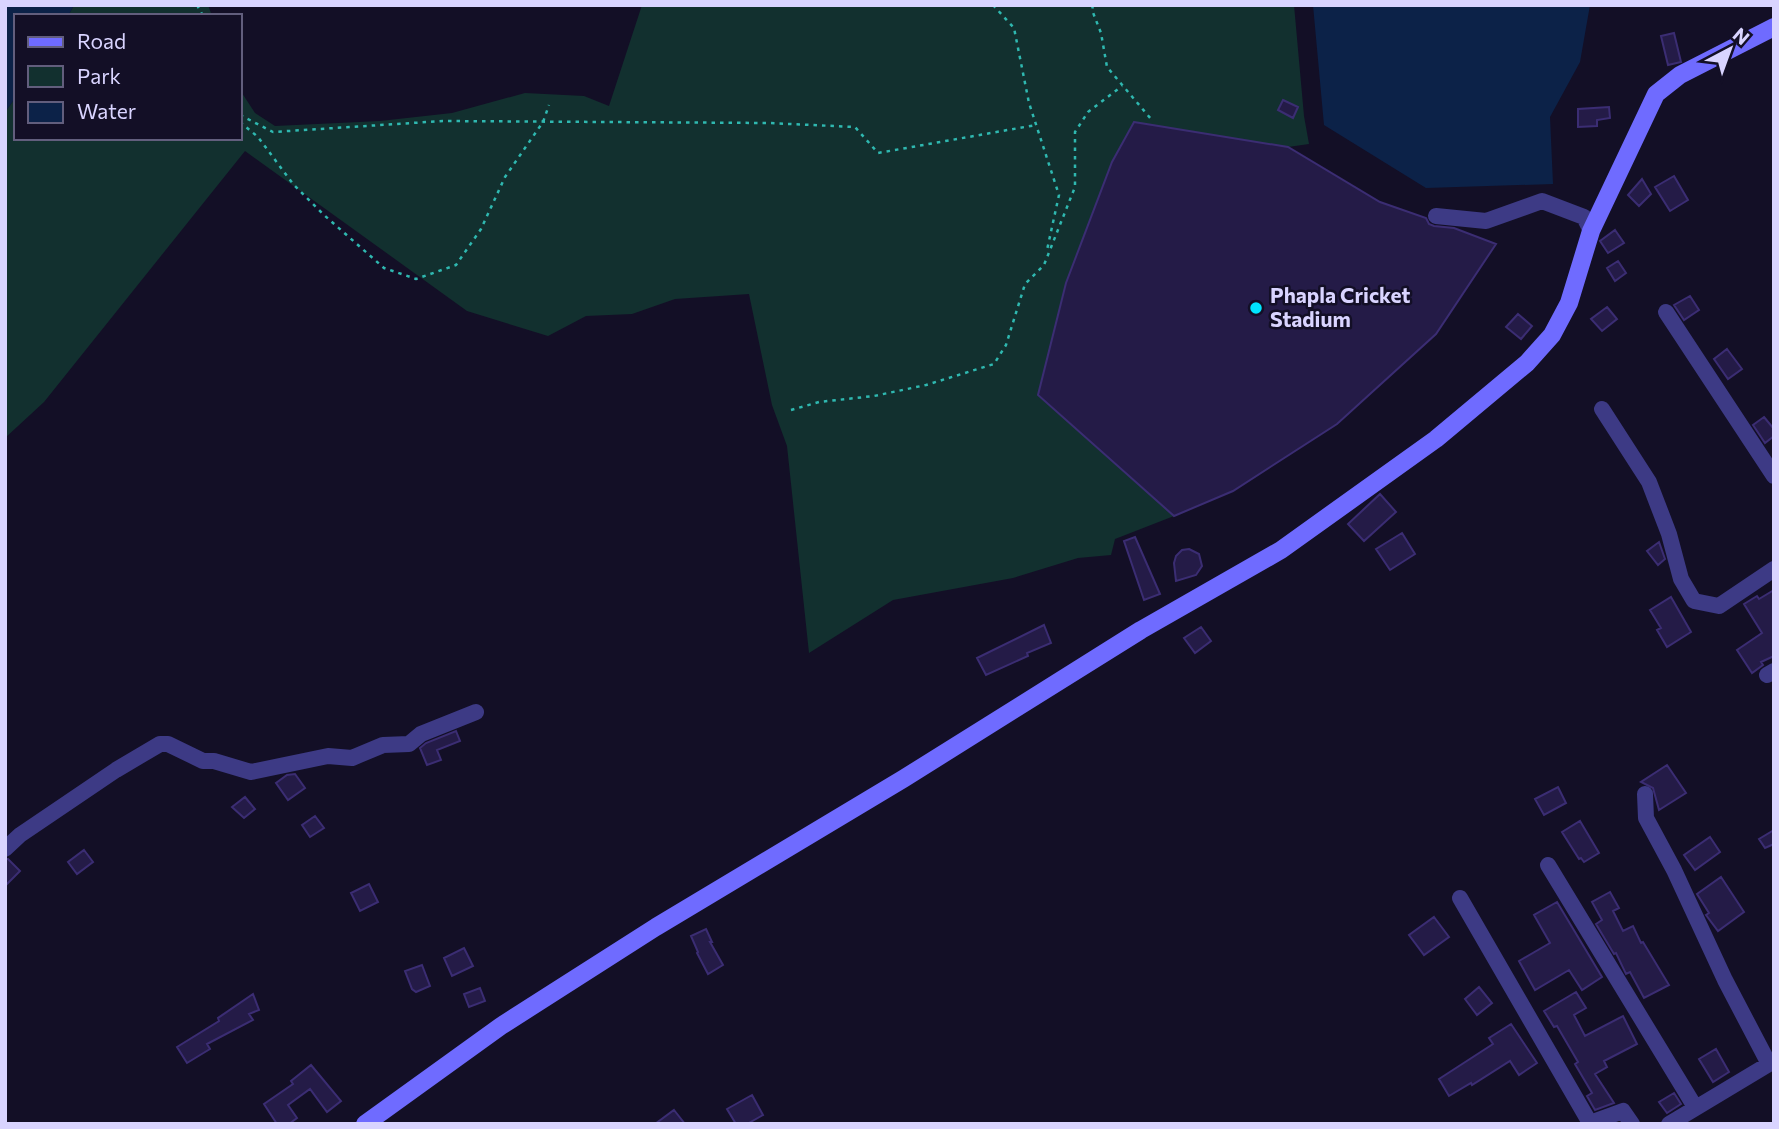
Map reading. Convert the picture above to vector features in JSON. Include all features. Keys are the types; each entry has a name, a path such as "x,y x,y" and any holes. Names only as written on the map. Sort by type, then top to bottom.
{"main road":[{"path":"365,1124 501,1026 1141,630 1281,550 1425,447 1527,363 1552,335 1569,303 1591,230 1656,93 1680,75 1774,27"}],"street":[{"path":"1436,216 1486,221 1542,201 1584,217 1591,230"},
{"path":"1666,312 1774,476"},
{"path":"1602,409 1650,482 1669,534 1681,579 1694,601 1719,606 1774,569"},
{"path":"5,849 20,835 62,806 160,744 168,744 203,761 214,761 251,772 328,757 352,758 383,745 409,744 421,734 476,712"},
{"path":"1645,794 1646,818 1674,870 1725,980 1771,1063 1670,1124"},
{"path":"1548,865 1695,1107"},
{"path":"1460,898 1590,1123 1623,1111 1632,1124"}],"path":[{"path":"993,5 1014,28 1029,103 1059,195 1047,250"},
{"path":"1093,5 1107,67 1151,119"},
{"path":"792,410 819,402 874,396 994,364 1006,345 1025,284 1044,265 1075,187 1075,132 1088,112 1122,86"},
{"path":"242,124 258,137 293,184 324,215 384,268 416,279 456,265 481,229 505,177 542,122 549,104"},
{"path":"242,116 273,132 443,121 769,123 855,128 878,153 1036,125"}],"green space":[{"path":"74,5 208,5 211,14 69,14"},
{"path":"642,5 1294,5 1309,144 1288,147 1134,122 1112,162 1066,283 1038,395 1174,516 1115,539 1111,555 1078,558 1013,578 893,600 809,653 787,446 772,405 749,294 675,299 632,314 586,316 548,336 467,311 245,151 44,402 5,438 5,112 14,100 14,140 242,140 242,93 255,113 275,126 380,121 452,113 525,93 584,96 609,106"}],"water":[{"path":"5,5 74,5 69,14 14,14 14,100 5,112"},
{"path":"1313,5 1590,5 1580,62 1550,117 1553,184 1426,188 1324,125"}],"building":[{"path":"1674,33 1681,62 1668,65 1661,36"},
{"path":"1283,100 1298,107 1293,118 1278,110"},
{"path":"1609,107 1610,118 1597,120 1597,126 1578,127 1578,109"},
{"name":"Phapla Cricket Stadium","path":"1134,122 1288,147 1380,202 1426,218 1429,224 1434,226 1454,228 1496,244 1436,334 1337,424 1233,491 1174,516 1038,395 1066,283 1112,162"},
{"path":"1674,176 1688,200 1670,211 1655,187"},
{"path":"1642,179 1651,194 1639,206 1628,195"},
{"path":"1615,230 1624,243 1608,253 1600,241"},
{"path":"1618,261 1626,273 1615,281 1607,268"},
{"path":"1690,296 1699,310 1684,320 1674,305"},
{"path":"1607,307 1617,319 1602,331 1591,319"},
{"path":"1518,314 1532,326 1521,339 1506,327"},
{"path":"1727,349 1742,369 1728,379 1714,359"},
{"path":"1764,417 1774,429 1774,436 1765,443 1753,425"},
{"path":"1380,494 1396,512 1364,541 1348,524"},
{"path":"1402,533 1415,554 1390,570 1376,549"},
{"path":"1135,537 1160,594 1144,600 1124,541"},
{"path":"1659,542 1665,559 1658,565 1647,551"},
{"path":"1189,549 1199,554 1202,566 1196,575 1176,581 1176,556 1182,550"},
{"path":"1774,590 1774,656 1761,662 1763,665 1752,673 1737,650 1762,633 1744,604"},
{"path":"1671,597 1691,632 1667,647 1657,630 1661,628 1650,610"},
{"path":"1044,625 1051,643 986,675 977,658"},
{"path":"1201,627 1211,641 1195,653 1184,638"},
{"path":"456,731 460,741 437,750 441,760 427,765 420,748"},
{"path":"1667,765 1686,793 1659,810 1653,788 1641,782"},
{"path":"295,774 305,788 288,800 276,783 287,775"},
{"path":"1558,787 1566,803 1544,815 1535,799"},
{"path":"245,797 255,809 244,818 232,807"},
{"path":"315,816 324,828 310,837 302,825"},
{"path":"1580,821 1599,853 1584,862 1579,859 1562,832"},
{"path":"1774,830 1774,844 1765,848 1759,839"},
{"path":"1710,837 1720,852 1695,870 1684,855"},
{"path":"84,850 93,862 77,874 68,862"},
{"path":"5,859 20,871 5,886"},
{"path":"1721,877 1744,912 1718,931 1706,915 1709,913 1697,894"},
{"path":"369,884 378,902 360,911 351,893"},
{"path":"1610,892 1619,908 1613,911 1623,931 1633,926 1669,985 1644,998 1630,972 1626,974 1616,953 1614,954 1596,924 1602,920 1592,902"},
{"path":"1557,902 1602,977 1582,990 1569,970 1535,990 1519,961 1550,943 1534,915"},
{"path":"1434,917 1449,937 1424,955 1409,935"},
{"path":"706,929 723,965 708,974 691,936"},
{"path":"464,948 473,966 452,976 444,958"},
{"path":"422,965 430,986 416,992 412,989 405,971"},
{"path":"1479,987 1492,1003 1477,1015 1465,999"},
{"path":"480,988 485,1001 469,1007 464,994"},
{"path":"1576,992 1586,1008 1574,1015 1585,1036 1623,1016 1637,1044 1604,1061 1607,1067 1595,1074 1614,1103 1595,1110 1587,1096 1592,1093 1575,1064 1578,1062 1557,1026 1554,1027 1544,1011"},
{"path":"253,994 259,1010 249,1014 253,1020 207,1044 210,1049 187,1063 177,1047 219,1021 218,1018"},
{"path":"1511,1024 1537,1063 1519,1075 1510,1061 1449,1096 1439,1079 1493,1044 1489,1038"},
{"path":"1716,1049 1729,1072 1713,1082 1699,1059"},
{"path":"311,1065 341,1101 327,1112 310,1089 288,1105 297,1118 289,1124 277,1124 264,1104 293,1084 291,1081"},
{"path":"1674,1093 1681,1104 1667,1113 1659,1102"},
{"path":"752,1095 763,1115 747,1124 736,1124 727,1109"},
{"path":"674,1110 685,1124 655,1124"}],"place":[{"name":"Phapla Cricket Stadium","path":"1256,308"}]}
